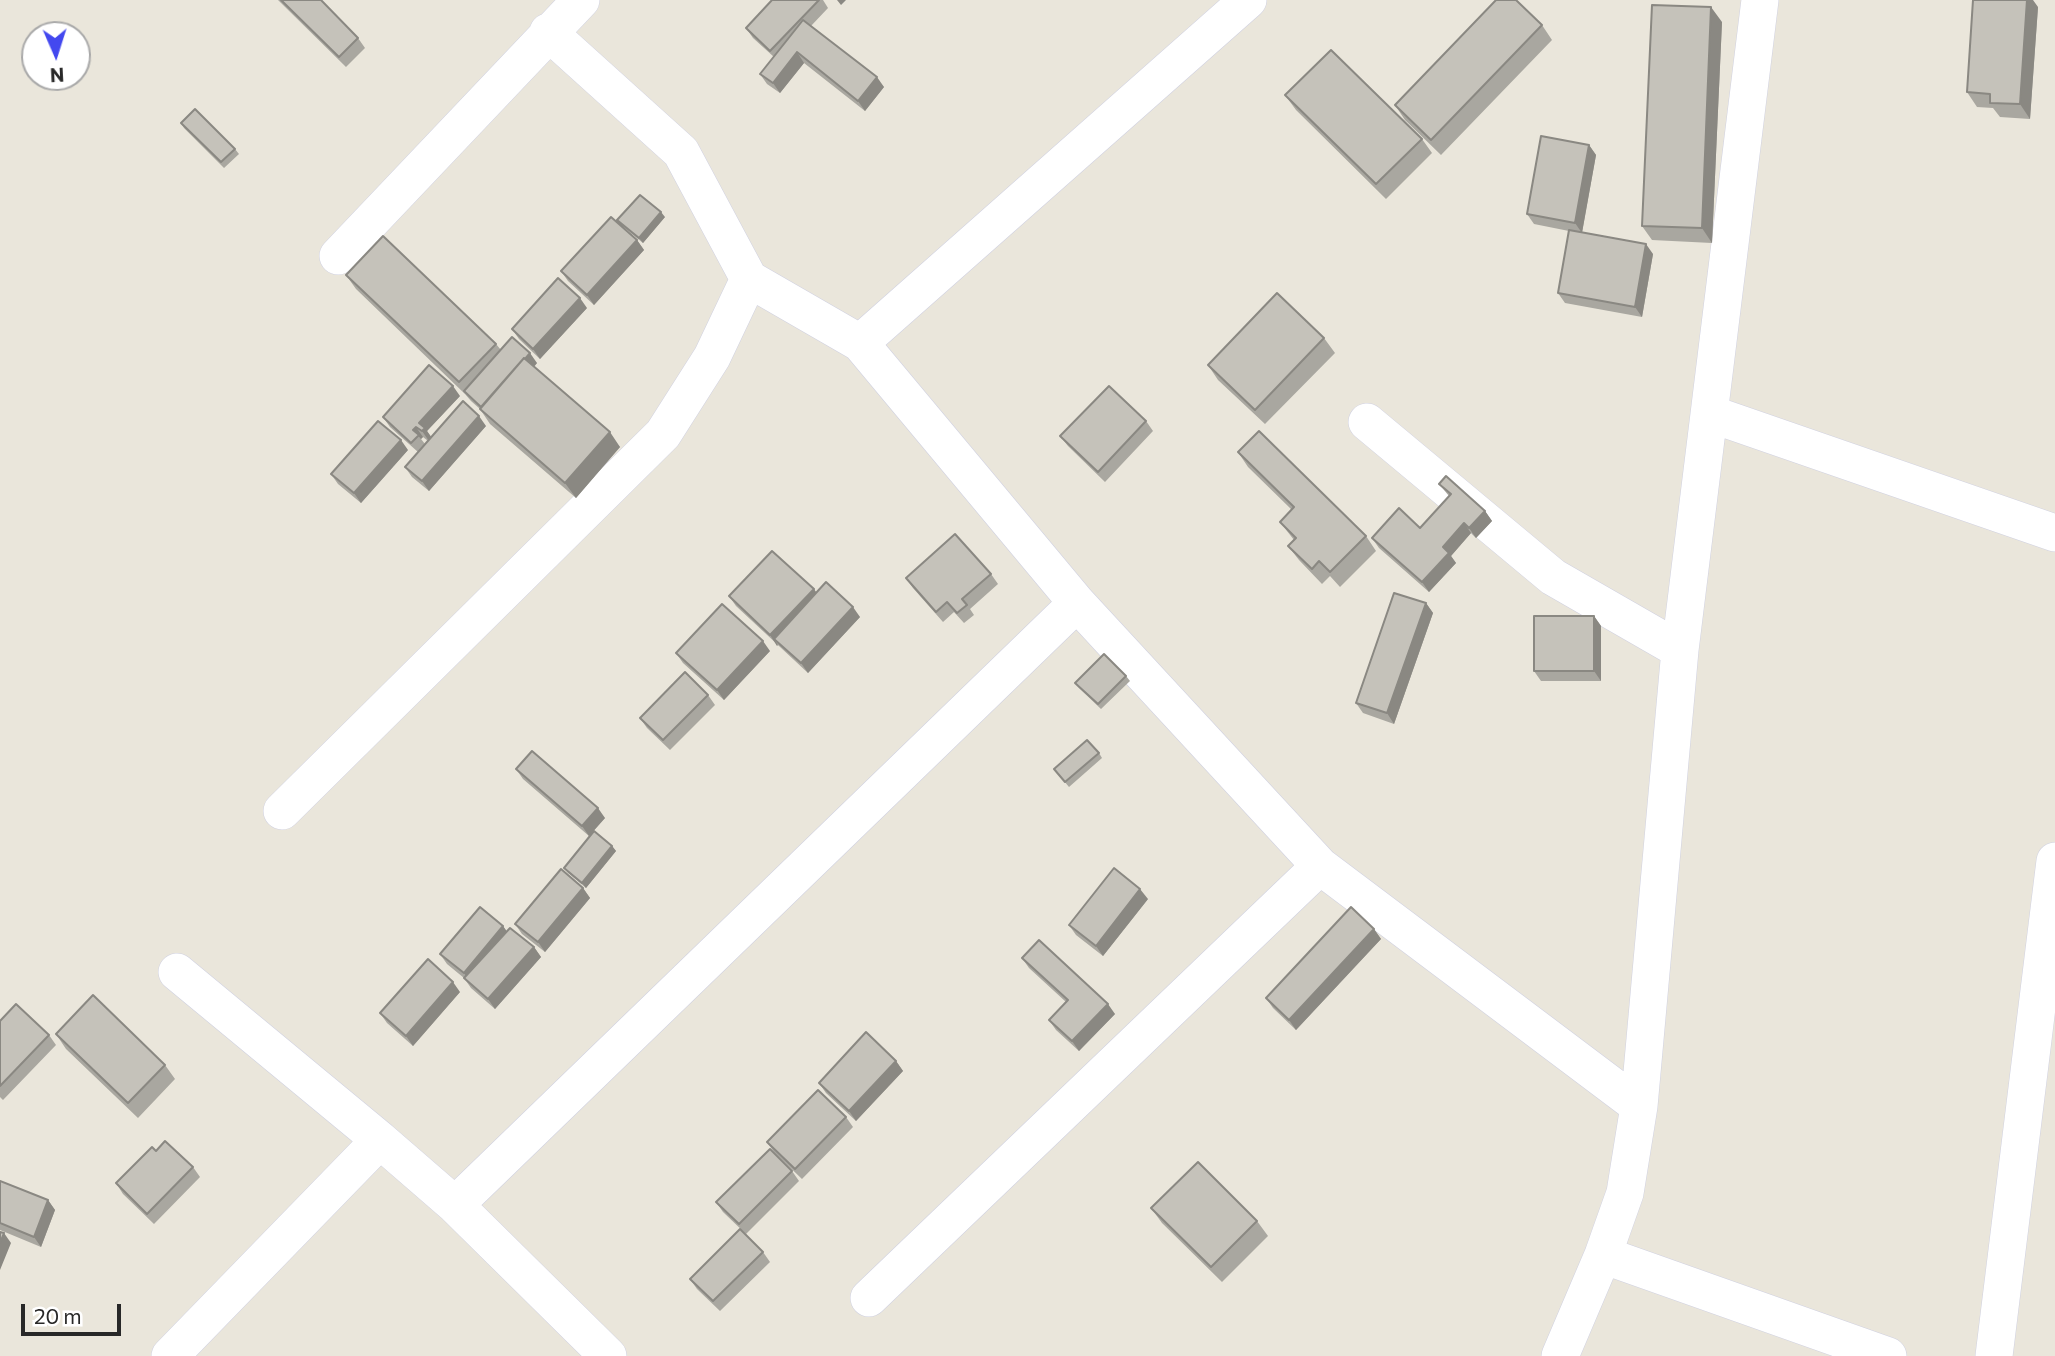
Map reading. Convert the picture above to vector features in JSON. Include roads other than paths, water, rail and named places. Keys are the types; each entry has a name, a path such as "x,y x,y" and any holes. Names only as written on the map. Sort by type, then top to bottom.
{"street":[{"path":"338,256 580,0"},
{"path":"860,343 1248,0"},
{"path":"1560,1356 1603,1255 1625,1193 1639,1106 1680,650 1760,0"},
{"path":"548,32 681,152 749,279 860,343 1077,603 1320,866 1639,1106"},
{"path":"282,811 663,434 712,357 749,279"},
{"path":"1711,414 2055,533"},
{"path":"1367,422 1553,577 1680,650"},
{"path":"455,1205 1077,603"},
{"path":"1994,1356 2055,861"},
{"path":"869,1298 1320,866"},
{"path":"177,972 455,1205 608,1356"},
{"path":"170,1356 380,1140"},
{"path":"1603,1255 1888,1356"}]}
